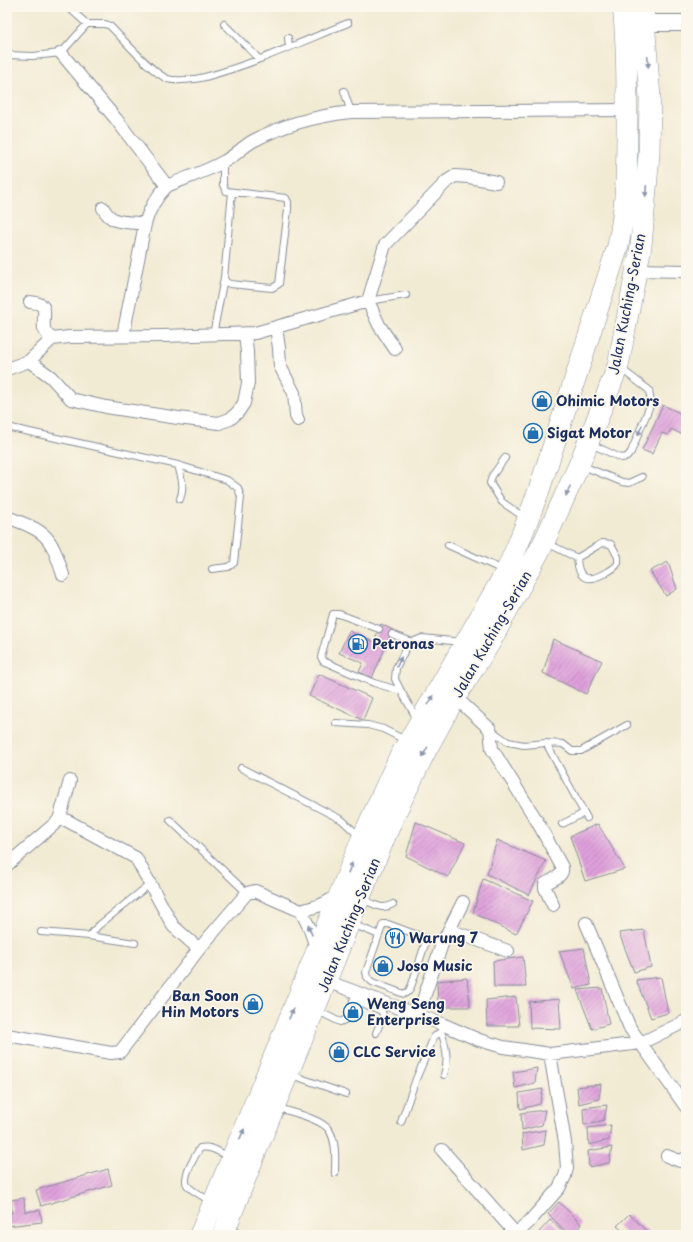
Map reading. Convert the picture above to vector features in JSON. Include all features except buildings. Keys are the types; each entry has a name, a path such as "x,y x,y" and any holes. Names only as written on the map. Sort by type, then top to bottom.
{"highway":[{"name":"Jalan Kuching-Serian","path":"230,1232 274,1107 349,923 349,897 362,839 398,760 506,572 528,520 618,246 623,222 626,180 626,45 623,7"},
{"name":"Jalan Kuching-Serian","path":"200,1235 317,950 349,897 407,788 424,752 455,697 489,644 544,542 580,465 602,404 618,366 642,246 649,154 650,98 644,15"}],"street":[{"path":"644,15 686,23"},
{"path":"61,53 116,119 166,186"},
{"path":"123,336 145,224 148,212 154,202 166,186 223,162 252,142 272,132 294,123 315,117 351,112 627,110"},
{"path":"395,349 379,325 368,301 385,245 447,181 455,176 496,182"},
{"path":"103,208 108,216 117,220 145,224"},
{"path":"637,270 686,271"},
{"path":"7,369 29,361 52,339 69,337 245,334 276,327 368,301"},
{"path":"30,302 39,303 43,306 45,310 45,331 52,339"},
{"path":"276,327 280,366 294,393 296,416 298,420"},
{"path":"29,361 51,377 70,399 106,407 219,423 230,420 244,403 248,383 245,334"},
{"path":"7,517 31,526 47,536 56,551 63,575"},
{"path":"455,697 490,729 492,749 537,821 562,866 561,874 545,884 545,888 553,905"},
{"path":"7,865 59,820 70,781"},
{"path":"59,820 66,820 136,858 142,866 173,926 200,949"},
{"path":"7,1035 111,1053 120,1052 200,949 248,893 255,891 301,911 309,927 317,950"},
{"path":"301,911 349,897"},
{"path":"418,1015 442,944 463,902"},
{"path":"586,923 630,1028 686,1107"},
{"path":"449,930 508,951"},
{"path":"326,982 355,996 418,1015 441,1028 503,1047 550,1054 641,1043 686,1021"},
{"path":"442,1150 515,1234 529,1222 559,1188 567,1168 565,1142 550,1054"},
{"path":"667,1156 680,1160 686,1158"}],"lane":[{"path":"68,7 86,24 105,24 110,26 158,73 169,80 204,78 259,59 348,23"},
{"path":"7,54 34,56 61,53 86,24"},
{"path":"224,24 259,59"},
{"path":"288,38 289,47"},
{"path":"344,91 351,112"},
{"path":"223,162 223,185 226,191 286,198 288,202 279,284 272,288 230,284 226,282 224,278"},
{"path":"213,335 224,278 232,192"},
{"path":"368,301 406,295"},
{"path":"588,443 620,458 627,457 631,452 650,403 649,390 618,366"},
{"path":"7,427 178,465 227,480 238,488 241,497 234,563 228,567 212,569"},
{"path":"505,458 492,476 490,483 502,502 528,520"},
{"path":"178,465 183,488 180,499"},
{"path":"580,465 622,482 629,483 642,477"},
{"path":"544,542 577,558"},
{"path":"602,543 607,543 611,544 618,557 618,563 613,569 590,579 581,574 577,567 577,558 602,543"},
{"path":"448,545 506,572"},
{"path":"379,629 339,614 333,614 321,657 323,661 374,683 401,691"},
{"path":"392,634 412,642"},
{"path":"419,722 395,679 396,668 405,650 412,642 422,638 465,642"},
{"path":"336,723 376,727 408,742"},
{"path":"490,729 508,742 524,745 546,743 563,744 572,751 582,751 627,725"},
{"path":"546,743 585,816 562,824"},
{"path":"241,768 342,820 362,839"},
{"path":"170,820 248,893"},
{"path":"89,936 98,926 150,884"},
{"path":"349,897 387,908 394,904"},
{"path":"349,923 379,935"},
{"path":"427,938 409,991 404,994 372,982 367,977 366,972 384,924 388,924 427,938 442,944"},
{"path":"42,932 89,936 135,943"},
{"path":"315,1009 340,1022 344,1022 347,1019 355,996 382,1011 383,1016 376,1033"},
{"path":"441,1028 446,1050 447,1067 444,1075"},
{"path":"401,1122 416,1080 434,1037 441,1028"},
{"path":"288,1074 346,1094"},
{"path":"274,1107 322,1123 329,1130 334,1145 335,1173"},
{"path":"213,1203 187,1185 185,1180 187,1173 200,1148 213,1148 231,1158"}],"place":[{"name":"Ohimic Motors","path":"542,401"},
{"name":"Sigat Motor","path":"533,433"},
{"name":"Petronas","path":"358,644"},
{"name":"Warung 7","path":"395,938"},
{"name":"Joso Music","path":"383,966"},
{"name":"Ban Soon Hin Motors","path":"253,1004"},
{"name":"Weng Seng Enterprise","path":"353,1012"},
{"name":"CLC Service","path":"339,1052"}]}
